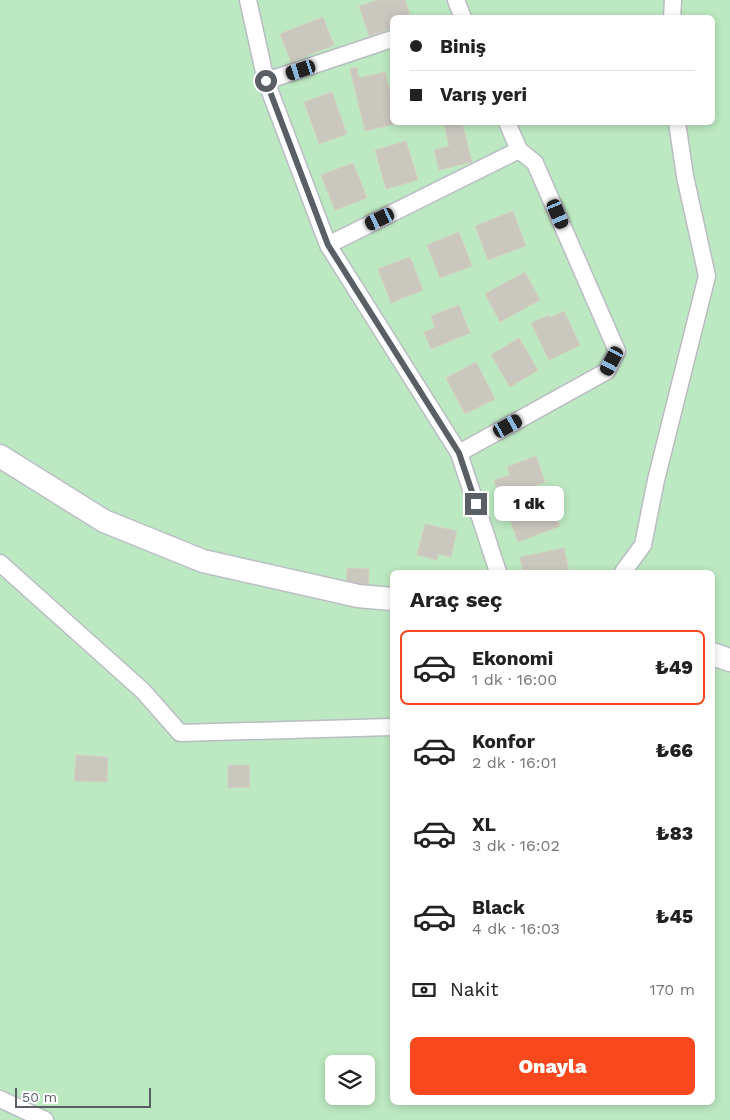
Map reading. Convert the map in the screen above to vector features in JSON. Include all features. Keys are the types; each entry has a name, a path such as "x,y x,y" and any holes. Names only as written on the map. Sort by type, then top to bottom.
{"main road":[{"path":"0,456 104,521 203,561 358,596 390,598"},
{"path":"715,655 730,660"}],"street":[{"path":"248,0 266,81 328,245 459,453 497,570"},
{"path":"456,0 461,15"},
{"path":"672,0 672,15"},
{"path":"266,81 390,41"},
{"path":"459,453 607,371 617,351 535,163 519,150 509,125"},
{"path":"624,570 643,545 656,480 706,276 685,176 677,125"},
{"path":"328,245 519,150"},
{"path":"0,563 143,691 180,733 390,727"},
{"path":"0,1099 46,1120"}],"green space":[{"path":"0,0 730,0 730,1120 0,1120"}],"building":[{"path":"378,0 405,0 410,15 390,15 390,29 369,36 359,6"},
{"path":"323,17 334,45 291,62 280,34"},
{"path":"357,67 359,78 385,72 390,91 391,125 365,131 350,69"},
{"path":"332,92 347,134 319,144 304,102"},
{"path":"444,125 463,125 472,162 439,170 434,150 449,146"},
{"path":"406,141 418,180 386,189 375,150"},
{"path":"353,163 367,198 335,210 321,175"},
{"path":"513,211 526,246 488,260 475,226"},
{"path":"459,232 472,266 440,278 427,245"},
{"path":"410,257 423,290 391,303 378,269"},
{"path":"525,272 540,300 500,322 485,294"},
{"path":"459,305 470,333 431,349 424,332 435,328 431,316"},
{"path":"564,311 580,345 549,360 531,323 549,315 550,318"},
{"path":"519,338 538,370 510,387 491,355"},
{"path":"476,362 495,399 465,414 446,378"},
{"path":"536,456 545,482 500,498 494,480 510,475 507,467"},
{"path":"549,499 560,526 518,542 508,515"},
{"path":"425,524 457,531 451,557 438,554 437,560 417,555"},
{"path":"564,548 569,570 523,570 520,557"},
{"path":"347,568 369,569 368,590 346,589"},
{"path":"76,755 108,757 107,782 74,781"},
{"path":"228,765 249,765 250,787 228,788"}],"route":[{"path":"266,81 328,245 459,453 476,504"}]}
